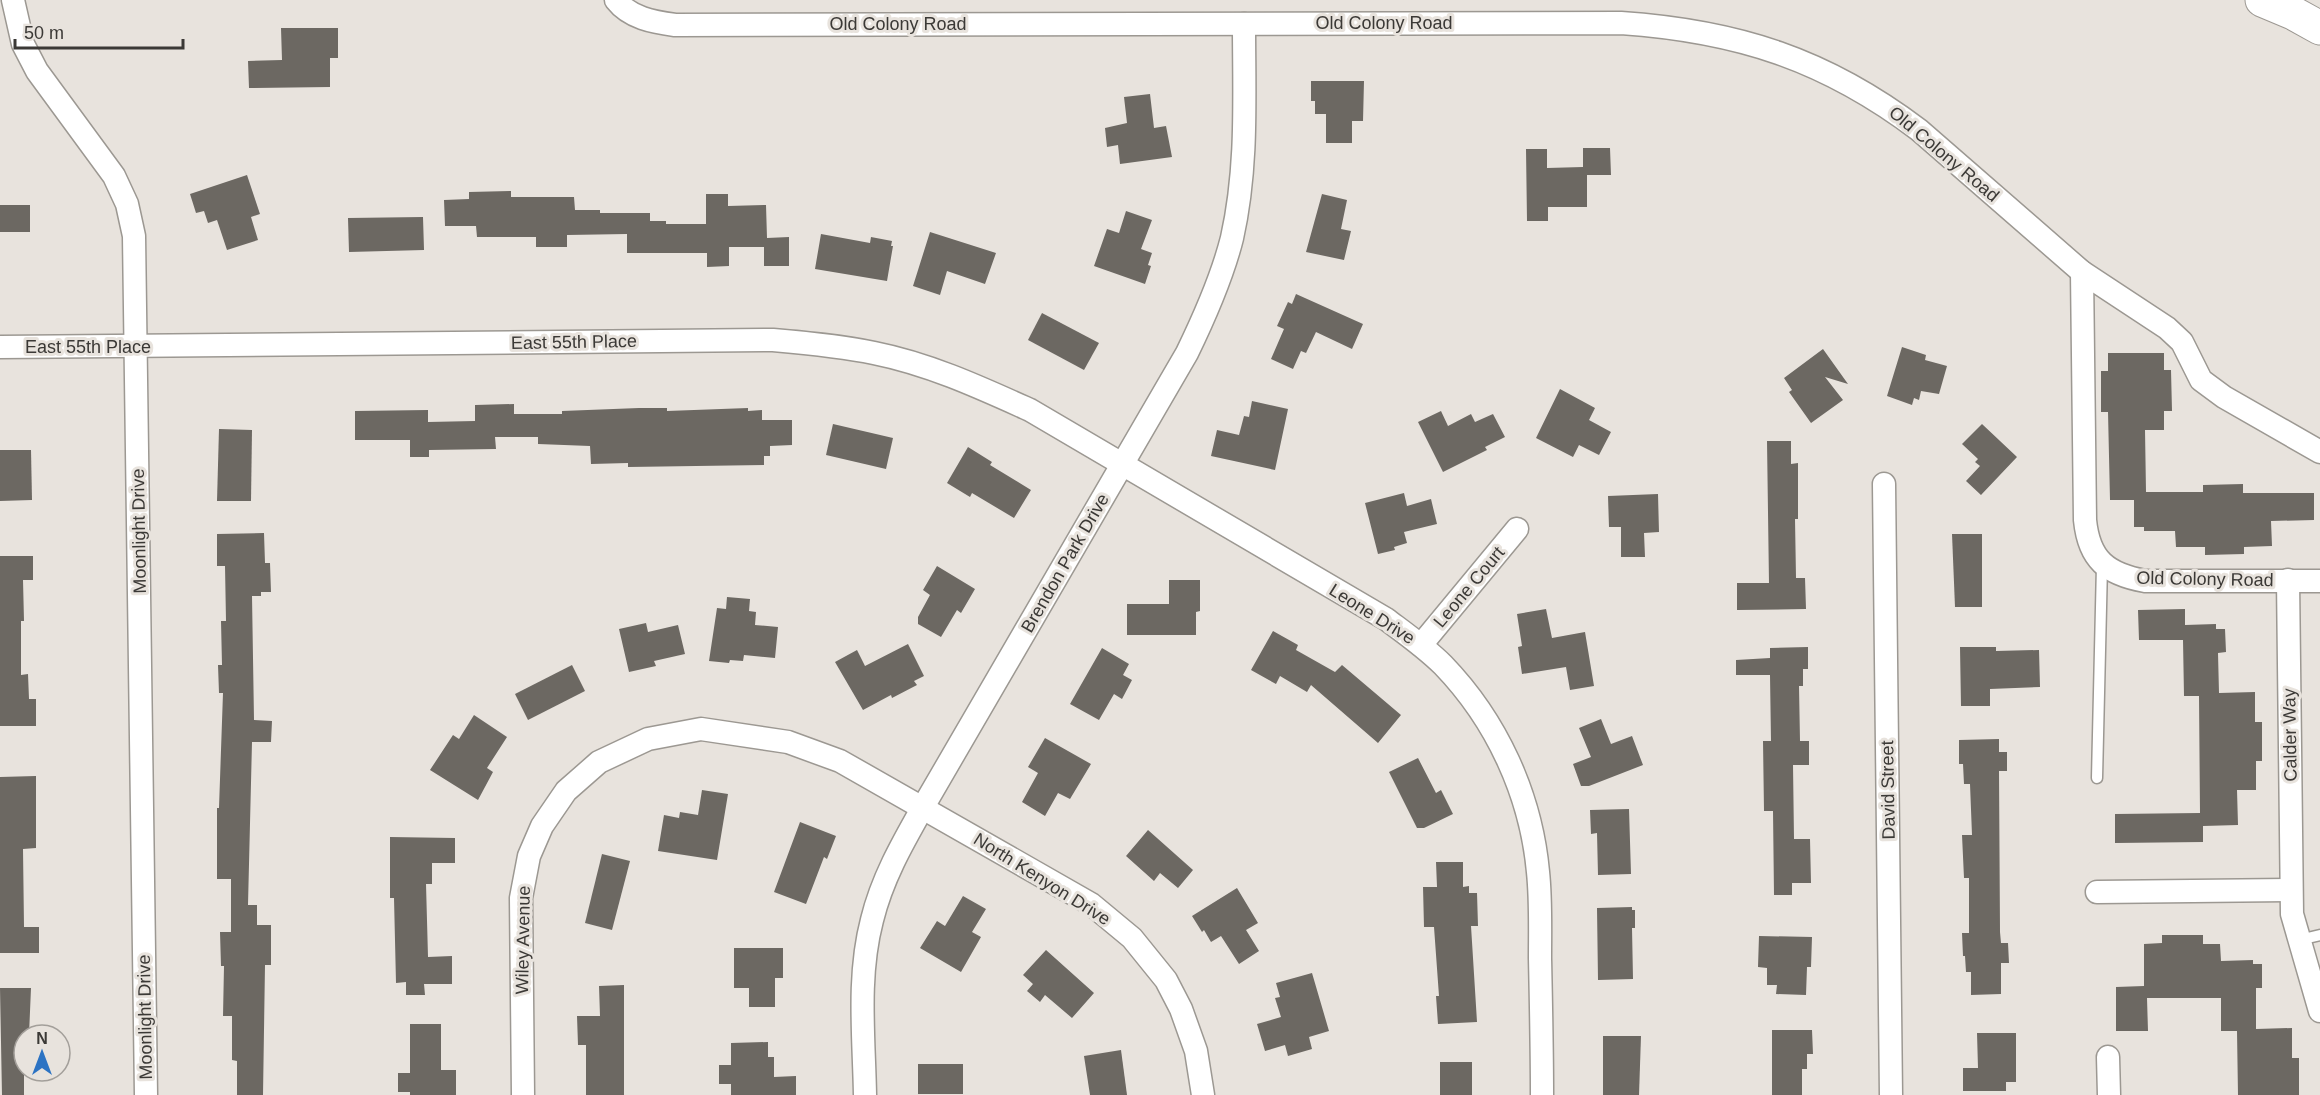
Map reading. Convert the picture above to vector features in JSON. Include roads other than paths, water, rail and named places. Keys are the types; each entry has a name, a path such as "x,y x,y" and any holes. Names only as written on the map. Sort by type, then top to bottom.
{"highway":[{"path":"2262,0 2320,28"}],"street":[{"name":"Moonlight Drive","path":"13,0 23,44 37,71 111,172 127,204 135,246 146,1095"},
{"name":"Old Colony Road","path":"616,0 635,16 657,23 675,25 1621,23 1705,32 1748,42 1820,68 1890,108 2082,272 2167,328 2182,342 2201,381 2224,397 2320,452"},
{"name":"Brendon Park Drive","path":"865,1095 864,962 872,920 889,870 923,807 1186,353 1204,316 1231,240 1244,158 1244,24"},
{"path":"2082,272 2085,520 2089,540 2102,565"},
{"name":"East 55th Place","path":"0,347 742,340 773,340 835,346 895,358 983,388 1030,410 1122,465"},
{"name":"Leone Drive","path":"1122,465 1386,619 1421,645 1456,680 1493,731 1518,783 1529,820 1539,879 1542,1095"},
{"name":"David Street","path":"1884,484 1891,1095"},
{"name":"Leone Court","path":"1421,645 1517,529"},
{"name":"Old Colony Road","path":"2102,565 2124,577 2145,581 2320,581"},
{"name":"Calder Way","path":"2288,580 2292,914 2310,938 2320,1011"},
{"name":"Wiley Avenue","path":"523,1095 520,910 526,867 547,816 574,783 599,762 648,739 679,732 711,729 788,742 820,752 923,807"},
{"name":"North Kenyon Drive","path":"923,807 1091,904 1132,938 1166,980 1181,1009 1196,1051 1203,1095"},
{"path":"2097,892 2291,890"},
{"path":"2108,1057 2109,1095"}],"lane":[{"path":"2097,778 2102,565"}]}
